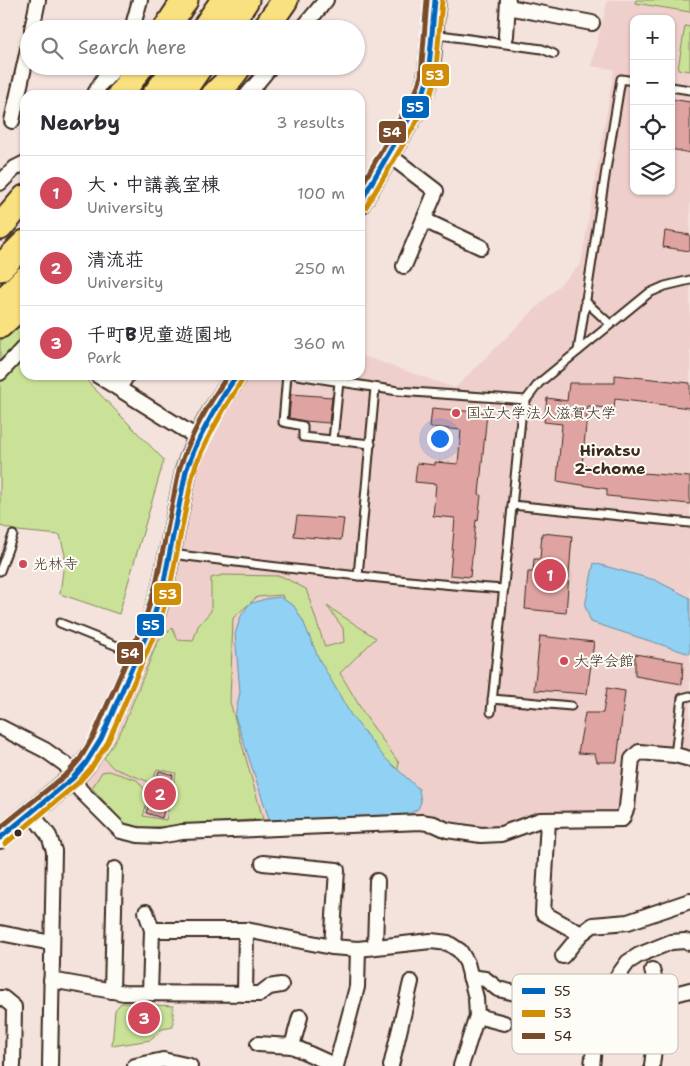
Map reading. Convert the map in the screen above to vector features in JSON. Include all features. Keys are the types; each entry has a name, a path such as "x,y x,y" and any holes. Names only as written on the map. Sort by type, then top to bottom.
{"highway":[{"path":"172,20 186,0"},
{"path":"210,20 224,0"},
{"path":"232,20 246,0"},
{"path":"271,20 284,0"},
{"path":"124,90 134,75"},
{"path":"159,90 170,75"},
{"path":"183,90 194,75"},
{"path":"0,227 20,204"},
{"path":"0,268 20,248"},
{"path":"0,304 20,284"},
{"path":"0,325 20,307"}],"main road":[{"path":"365,195 423,94 428,78 436,0"},
{"path":"0,838 32,814 73,778 86,763 101,739 138,655 154,613 171,554 186,471 198,438 207,420 234,380"}],"street":[{"path":"34,20 38,0"},
{"path":"134,20 140,0"},
{"path":"309,20 326,0"},
{"path":"506,36 508,3 592,23"},
{"path":"12,121 22,75"},
{"path":"99,90 106,75"},
{"path":"230,86 253,75"},
{"path":"389,155 436,192 404,266"},
{"path":"0,183 20,166"},
{"path":"424,220 481,247"},
{"path":"0,373 20,351"},
{"path":"105,380 198,438"},
{"path":"119,388 124,380"},
{"path":"0,727 45,750 66,765 80,790 122,831 138,835 159,836 182,832 422,822 434,824 447,830 481,835 501,834 540,820 622,819 628,807 632,759 638,752 675,755 690,759"},
{"path":"32,814 49,836 54,851 50,1066"},
{"path":"548,820 543,913 581,934"},
{"path":"263,863 337,870 332,947"},
{"path":"112,991 115,868"},
{"path":"375,948 377,881"},
{"path":"563,956 581,934 593,925 628,922 690,901"},
{"path":"146,912 152,930 150,993"},
{"path":"152,930 246,930 332,947 358,949 431,942 448,943 460,951 467,963 476,998 477,1016 461,1066"},
{"path":"245,994 246,930"},
{"path":"0,933 52,943"},
{"path":"619,974 628,962 639,955 671,942 685,941 690,943"},
{"path":"258,1044 292,1046 336,1066 357,987 358,949"},
{"path":"652,970 653,974"},
{"path":"470,977 485,979 498,989 512,992"},
{"path":"51,980 124,993 260,994 269,987 281,985"},
{"path":"392,1066 411,982"},
{"path":"0,998 3,998 14,1007 13,1066"},
{"path":"477,1016 504,1023"},
{"path":"292,1046 300,1017"},
{"path":"135,1066 163,1060 190,1066"}],"lane":[{"path":"432,34 542,49 554,54"},
{"path":"100,90 114,75"},
{"path":"578,351 621,80 630,81"},
{"path":"675,88 690,90"},
{"path":"491,712 521,419 526,400 539,383 649,293 665,286 690,280"},
{"path":"585,301 610,324"},
{"path":"287,380 283,422 302,426 303,438 370,444"},
{"path":"327,380 375,388 526,400"},
{"path":"333,440 339,382"},
{"path":"358,576 375,388"},
{"path":"512,505 690,523"},
{"path":"0,571 13,535"},
{"path":"171,554 358,576 504,589"},
{"path":"60,623 138,655"},
{"path":"675,755 682,698 690,696"},
{"path":"492,700 571,706"}],"shaded area":[{"name":"国立大学法人滋賀大学","path":"608,0 690,0 690,754 637,748 623,806 618,814 501,830 449,826 160,831 123,828 80,780 117,726 205,438 243,380 365,380 365,357 455,388 581,264 614,69 591,66"}],"green space":[{"path":"636,0 690,0 690,12 635,3"},
{"path":"685,26 690,27 690,71 678,69"},
{"path":"20,323 20,380 87,380 164,460 119,614 60,594 65,555 60,535 18,531 0,526 0,341"},
{"path":"223,575 281,576 306,589 325,647 344,642 343,628 327,606 376,638 340,673 366,717 399,763 396,777 348,725 296,636 282,595 257,597 233,618 230,702 263,819 140,828 125,824 92,788 102,772 109,771 137,780 149,795 143,816 166,820 176,773 157,769 152,783 113,768 104,758 122,729 157,643 172,628 178,640 193,641 198,626 211,611 211,578"},
{"path":"121,1003 173,1006 173,1027 162,1029 151,1040 112,1046 115,1010"}],"water":[{"path":"594,563 655,580 690,598 690,654 591,622 585,606"},
{"path":"280,597 294,606 303,621 319,659 351,715 384,757 419,789 421,802 418,809 407,815 270,822 235,716 240,692 235,634 241,616 249,604"}],"building":[{"path":"675,100 690,102 690,153 675,150"},
{"path":"665,231 690,235 690,251 663,247"},
{"path":"615,375 690,383 690,408 615,399 614,409 588,406 582,465 608,468 608,470 690,477 690,504 607,496 607,489 557,481 562,424 544,422 547,398 567,401 569,383 615,383"},
{"path":"291,394 332,397 329,423 289,418"},
{"path":"432,408 487,413 479,494 481,495 478,521 476,520 470,577 450,575 455,518 433,516 436,484 415,482 417,463 435,465 435,462 458,464 461,430 430,427"},
{"path":"297,516 344,519 341,540 294,536"},
{"path":"542,533 572,536 566,613 525,609 528,572 533,572 534,559 540,559"},
{"name":"大学会館","path":"540,636 594,642 587,694 534,690"},
{"path":"635,654 683,662 682,684 635,676"},
{"path":"607,688 625,691 617,762 597,762 595,754 578,753 585,713 603,713"},
{"path":"159,771 173,775 162,818 146,813"}],"transit line":[{"name":"54","path":"365,179 416,91 421,76 427,0"},
{"name":"55","path":"365,194 423,94 428,78 435,0"},
{"name":"53","path":"366,207 430,97 435,79 442,1"},
{"name":"54","path":"0,828 68,773 80,759 94,735 145,619 156,584 183,457 200,421 225,380"},
{"name":"55","path":"0,838 73,778 86,763 101,739 152,622 163,586 186,471 208,422 234,380"},
{"name":"53","path":"5,844 78,783 92,767 108,742 159,624 170,587 193,473 215,424 242,380"}],"place":[{"name":"国立大学法人滋賀大学","path":"456,413"},
{"name":"光林寺","path":"23,564"},
{"name":"大・中講義室棟","path":"550,575"},
{"name":"大学会館","path":"564,661"},
{"name":"清流荘","path":"160,794"},
{"name":"千町B児童遊園地","path":"144,1018"}],"district":[{"name":"Hiratsu 2-chome","path":"610,459"}]}
